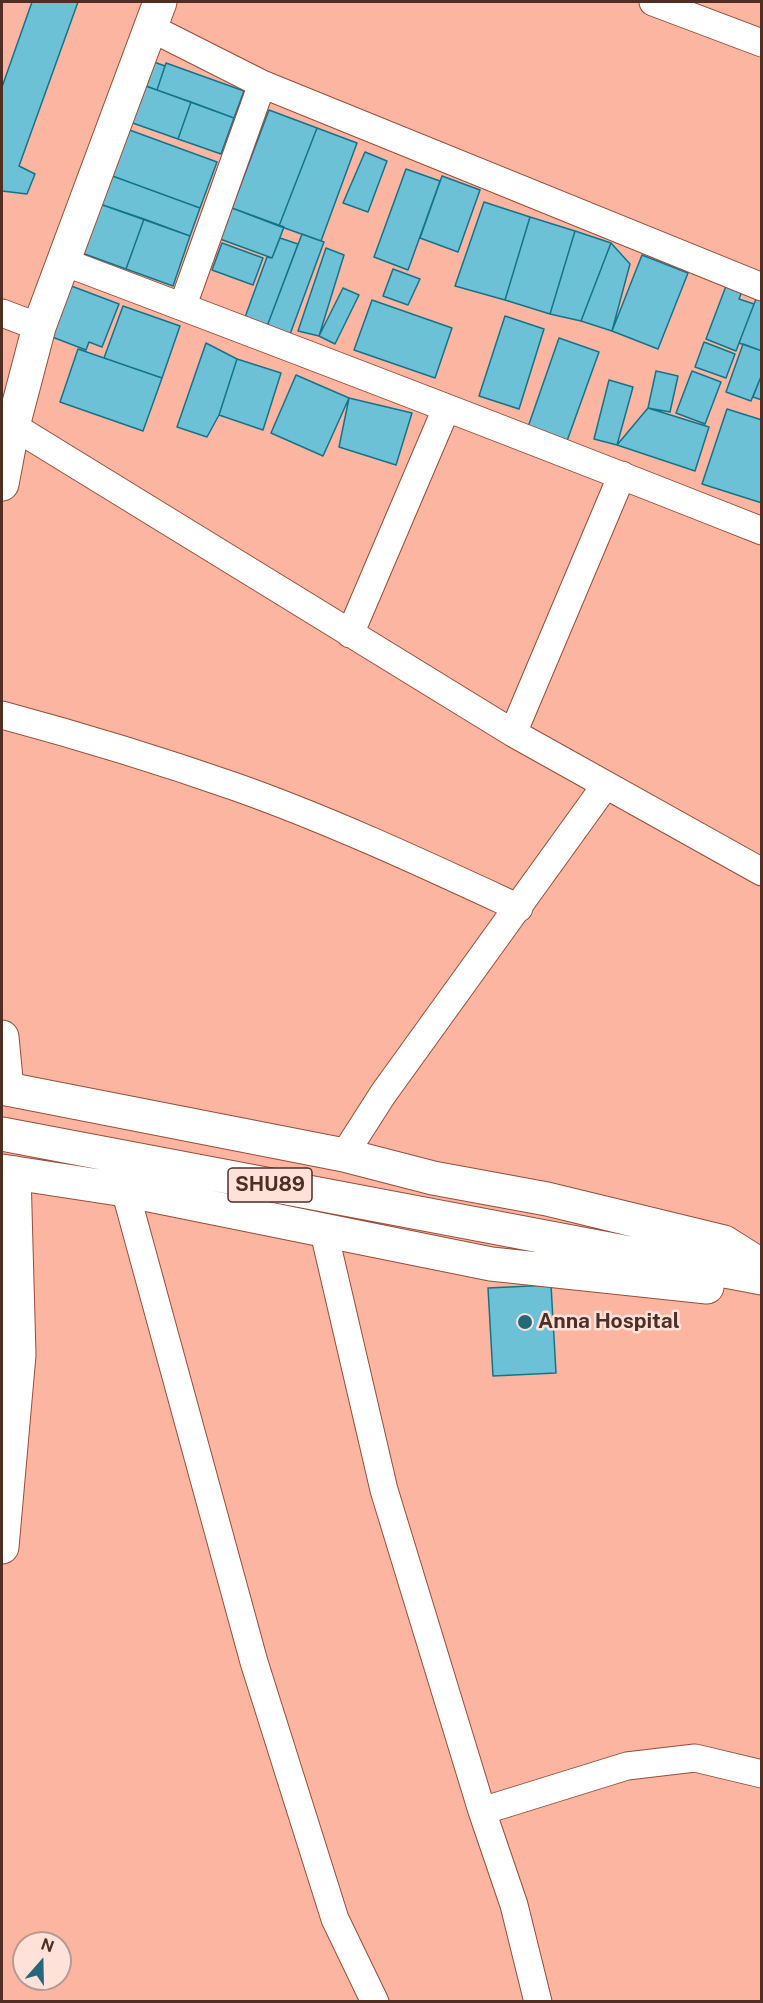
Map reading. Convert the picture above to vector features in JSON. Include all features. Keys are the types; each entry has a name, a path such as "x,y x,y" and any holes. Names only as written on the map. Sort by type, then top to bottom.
{"main road":[{"path":"2,484 13,426 39,327 155,14"},
{"path":"2,1037 4,1089 344,1155 433,1178 547,1199 724,1242 762,1266"},
{"name":"SHU89","path":"2,1134 762,1278"},
{"path":"2,1547 19,1355 8,1172 125,1190 323,1228 491,1264 725,1289 762,1285"}],"street":[{"path":"653,2 762,43"},
{"path":"155,14 262,84 762,287"},
{"path":"183,305 262,84"},
{"path":"64,262 183,305 281,346 622,475 762,531"},
{"path":"2,313 39,327"},
{"path":"350,634 446,409"},
{"path":"13,426 513,733 604,786 762,872"},
{"path":"513,733 622,475"},
{"path":"2,715 80,736 237,787 387,848 519,908"},
{"path":"344,1155 383,1094 519,908 604,786"},
{"path":"125,1190 217,1519 254,1662 335,1919 375,2001"},
{"path":"323,1228 384,1490 482,1811 514,1905 537,2001"},
{"path":"482,1811 627,1766 695,1758 762,1774"}],"building":[{"path":"32,2 78,2 19,166 35,174 27,194 2,191 2,87"},
{"path":"143,58 165,66 157,90 135,82"},
{"path":"166,63 244,91 234,118 157,90"},
{"path":"140,84 191,102 178,139 127,121"},
{"path":"191,102 234,118 221,154 178,139"},
{"path":"269,110 317,128 279,226 232,208"},
{"path":"124,128 217,162 200,208 107,174"},
{"path":"317,128 357,143 321,241 279,226"},
{"path":"365,152 387,161 368,212 343,203"},
{"path":"406,169 440,181 408,270 374,257"},
{"path":"107,174 200,208 190,236 97,203"},
{"path":"442,176 480,190 458,252 420,238"},
{"path":"484,202 530,217 505,300 455,286"},
{"path":"97,203 144,219 126,269 79,252"},
{"path":"232,208 284,227 272,258 220,239"},
{"path":"530,217 575,231 550,314 505,300"},
{"path":"144,219 190,236 173,286 126,269"},
{"path":"575,231 611,243 581,321 550,314"},
{"path":"302,234 324,242 289,337 266,329"},
{"path":"280,238 298,244 266,329 244,320 267,257 272,258"},
{"path":"222,243 263,258 253,285 212,270"},
{"path":"611,243 630,264 612,331 581,321"},
{"path":"326,248 344,255 319,336 298,331"},
{"path":"642,255 688,273 658,349 612,331"},
{"path":"393,269 420,279 408,305 383,296"},
{"path":"66,284 119,304 102,347 89,342 86,350 47,335"},
{"path":"726,286 742,291 739,299 754,304 736,351 706,339"},
{"path":"343,288 359,295 335,344 319,336"},
{"path":"756,299 762,301 762,351 739,343"},
{"path":"372,300 452,328 435,378 354,350"},
{"path":"123,306 180,326 162,378 104,358"},
{"path":"505,316 544,329 519,409 479,396"},
{"path":"559,338 599,352 567,441 528,427"},
{"path":"704,342 735,354 726,378 695,367"},
{"path":"206,343 237,359 219,415 207,437 177,427"},
{"path":"743,344 762,351 762,374 751,401 726,392"},
{"path":"78,349 162,378 143,431 60,402"},
{"path":"237,359 281,373 263,430 219,415"},
{"path":"656,371 678,376 670,412 648,408"},
{"path":"692,371 721,382 705,424 676,413"},
{"path":"762,374 762,400 753,397"},
{"path":"296,375 349,398 323,456 271,433"},
{"path":"609,380 633,387 617,445 594,439"},
{"path":"349,398 412,413 396,465 339,447"},
{"path":"648,408 709,427 695,471 617,445"},
{"path":"727,409 762,420 762,503 702,484"},
{"path":"551,1285 556,1373 493,1376 488,1288"}],"place":[{"name":"Anna Hospital","path":"525,1322"}]}
